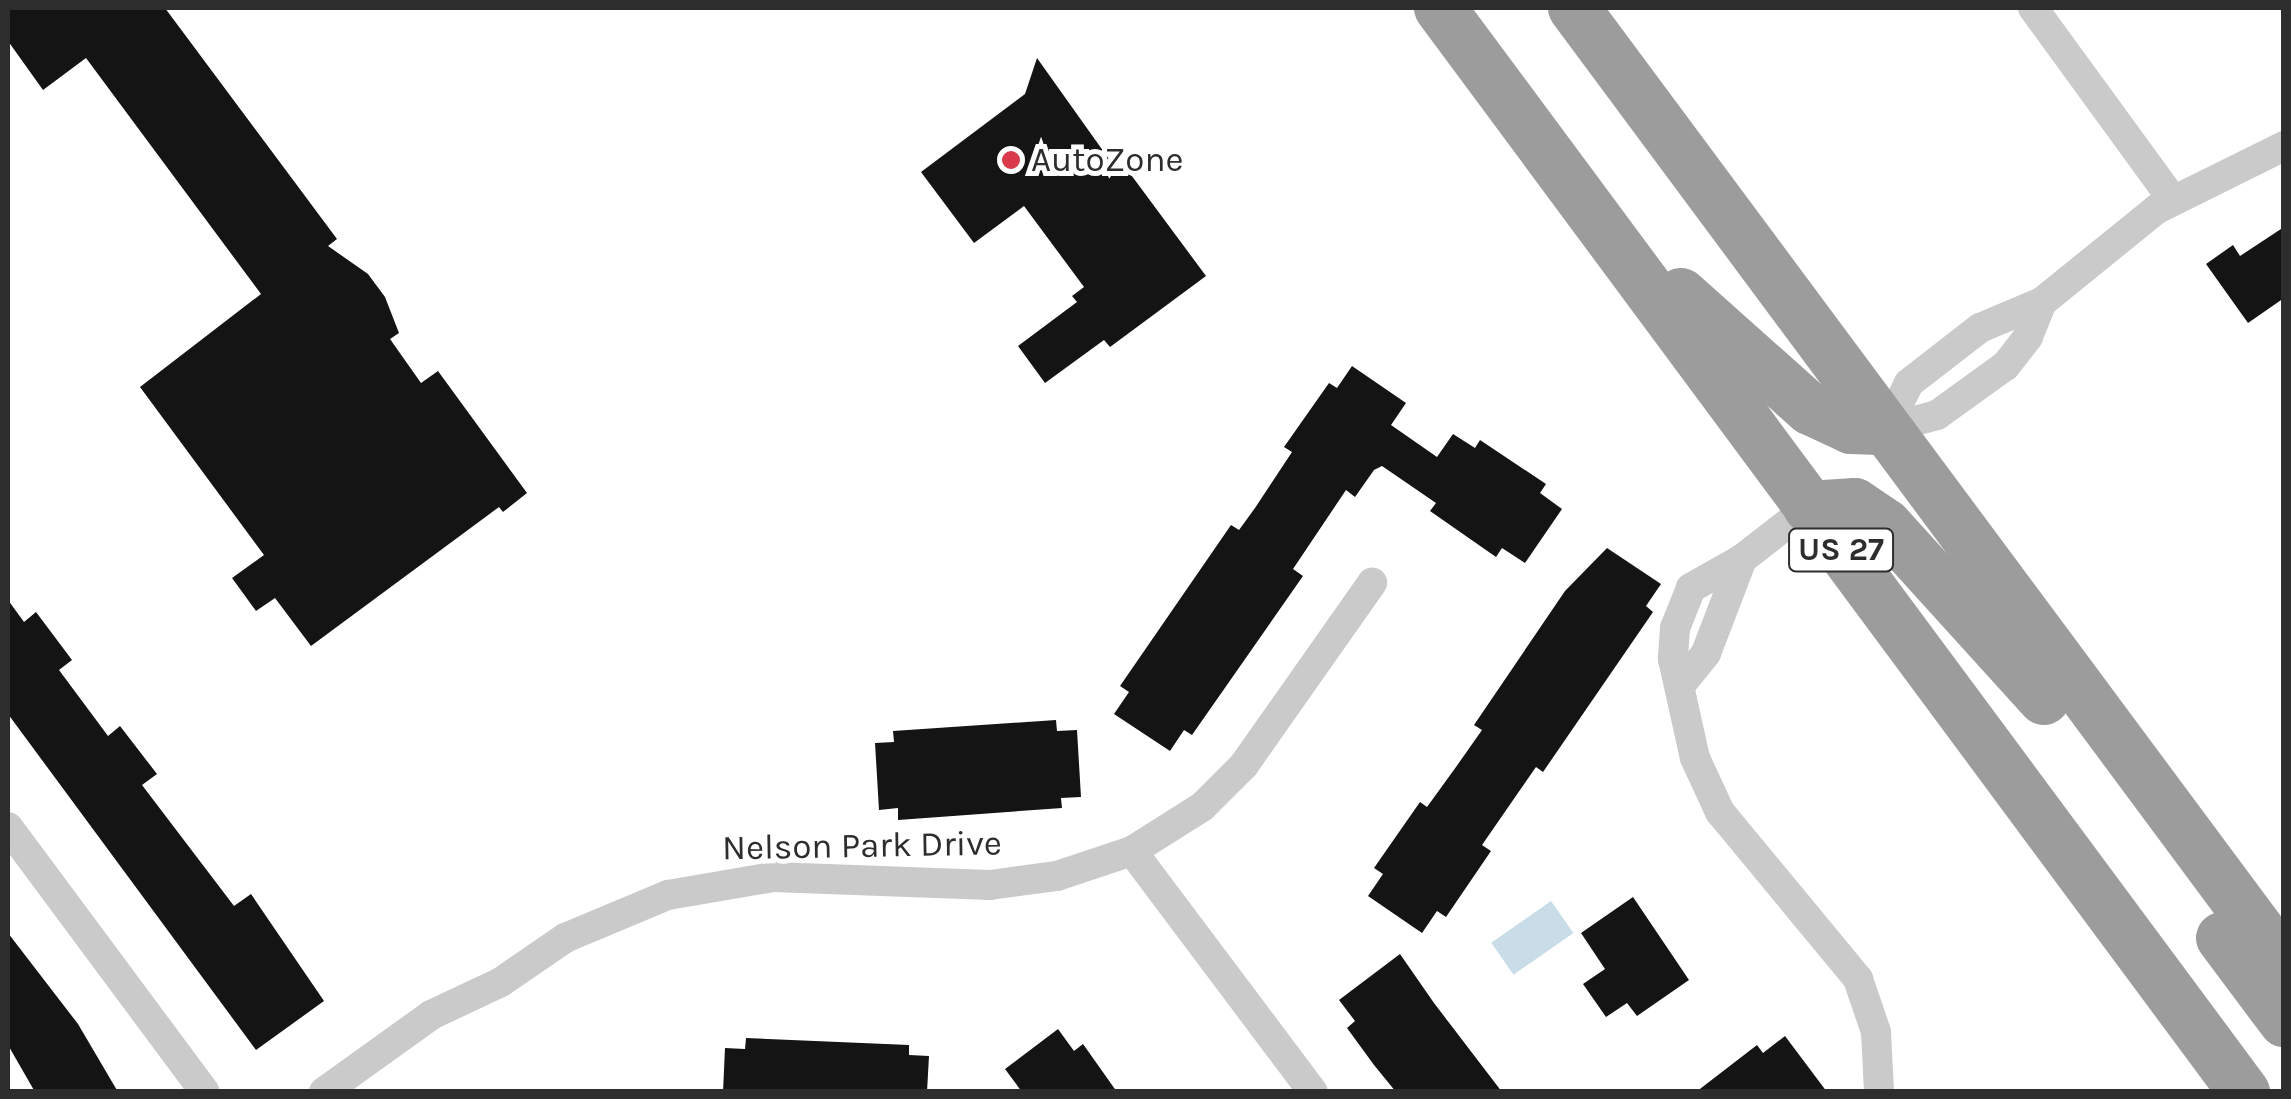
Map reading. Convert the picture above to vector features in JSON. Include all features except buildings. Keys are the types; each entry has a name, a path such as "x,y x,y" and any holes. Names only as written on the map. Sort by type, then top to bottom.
{"highway":[{"name":"US 27","path":"1440,8 2244,1092"},
{"name":"US 27","path":"1574,8 2284,964"},
{"path":"1605,227 1810,409 1851,428 1886,429"},
{"path":"1810,507 1840,501 1870,513 1998,642 2284,1021"}],"street":[{"path":"2033,8 2173,200"},
{"path":"1886,429 1898,396 1922,370 2000,316 2042,302 2173,200 2284,146"},
{"path":"1886,429 1937,415 2005,366 2028,337 2042,302"},
{"path":"1810,507 1742,560 1691,588 1672,646 1695,758 1720,812 1858,979 1876,1032 1879,1092"},
{"name":"Nelson Park Drive","path":"324,1092 431,1015 624,911 729,880 990,885 1057,876 1132,851 1202,807 1244,766 1372,582"},
{"path":"8,828 204,1092"},
{"path":"1132,851 1314,1092"}],"water":[{"path":"1551,901 1573,933 1514,975 1491,943"}],"place":[{"name":"AutoZone","path":"1011,160"}]}
